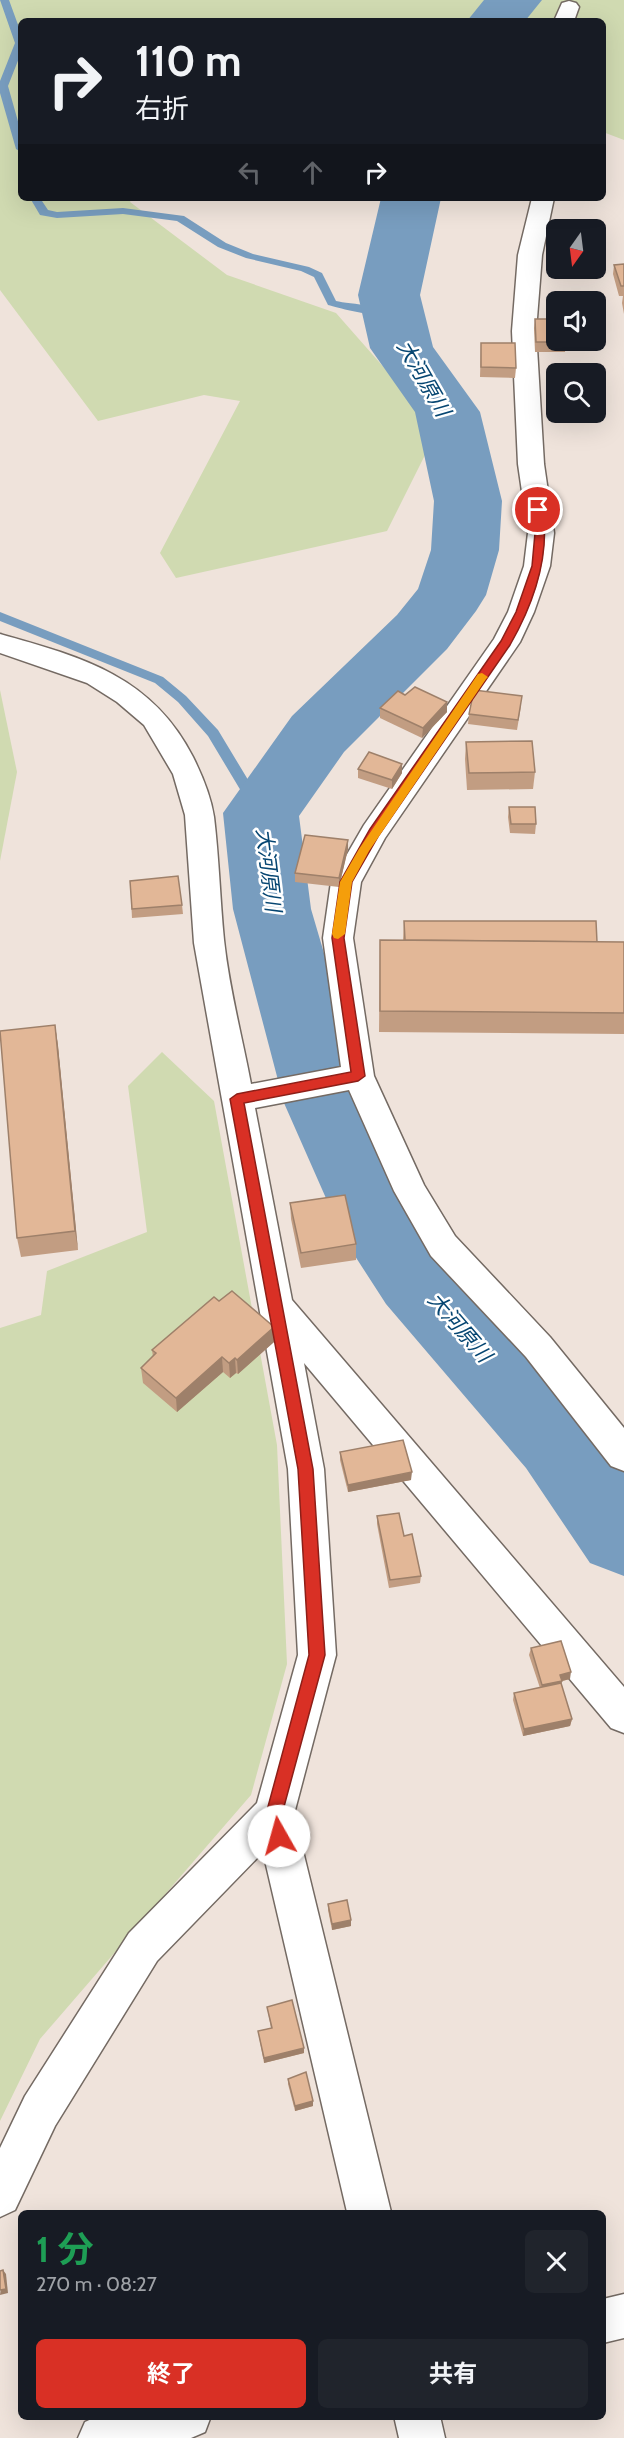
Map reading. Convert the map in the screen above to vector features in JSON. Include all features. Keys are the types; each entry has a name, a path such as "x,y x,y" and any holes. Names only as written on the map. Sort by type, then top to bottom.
{"street":[{"path":"542,201 530,255 524,331 531,464 541,533 537,566 521,612 506,642 374,832 346,882 338,938 347,1078 443,1246 538,1347 624,1455"},
{"path":"0,643 97,676 127,696 153,718 172,744 187,774 199,815 209,943 306,1469 317,1655 274,1814 369,2210"},
{"path":"237,1099 347,1078"},
{"path":"275,1305 624,1715"},
{"path":"0,2195 40,2111 143,1947 274,1814"},
{"path":"606,2320 624,2316"},
{"path":"101,2438 173,2420"},
{"path":"418,2420 422,2438"}],"green space":[{"path":"0,0 624,0 624,140 606,133 606,18 18,18 18,201 130,201 227,275 336,313 438,429 387,531 176,578 160,553 240,401 204,395 98,421 0,290"},
{"path":"0,690 17,772 0,861"},
{"path":"162,1052 214,1101 277,1445 287,1664 251,1795 40,2039 0,2121 0,1328 41,1315 47,1271 147,1232 128,1086"}],"building":[{"path":"624,264 624,286 621,286 614,265"},
{"path":"535,319 546,319 546,342 536,342"},
{"path":"481,343 515,343 516,368 481,367"},
{"path":"415,687 447,702 423,728 380,708 398,691 405,695"},
{"path":"474,690 522,696 518,720 469,714"},
{"path":"532,741 535,772 469,773 466,742"},
{"path":"369,752 402,764 392,780 358,769"},
{"path":"509,807 535,807 536,824 511,824"},
{"path":"305,835 348,840 339,878 295,873"},
{"path":"178,876 182,905 132,909 130,881"},
{"path":"404,921 596,921 597,942 405,940"},
{"path":"380,940 624,942 624,1013 380,1011"},
{"path":"55,1025 75,1231 17,1238 0,1031"},
{"path":"345,1195 356,1244 301,1253 290,1203"},
{"path":"232,1291 274,1327 237,1360 235,1358 229,1363 222,1357 176,1398 141,1368 156,1353 152,1350 214,1297 219,1301"},
{"path":"403,1440 412,1472 348,1485 340,1452"},
{"path":"399,1513 404,1536 412,1534 421,1576 390,1580 377,1516"},
{"path":"561,1641 571,1672 560,1675 562,1681 542,1685 531,1648"},
{"path":"561,1683 572,1719 524,1729 514,1693"},
{"path":"347,1900 351,1920 332,1924 328,1904"},
{"path":"292,2000 304,2048 264,2058 258,2031 272,2028 267,2007"},
{"path":"306,2072 313,2101 295,2106 288,2079"},
{"path":"3,2270 6,2289 0,2290 0,2271"}],"waterway":[{"path":"4,0 18,38"},
{"name":"大河原川","path":"497,18 515,0"},
{"path":"18,48 3,86 18,138"},
{"path":"37,201 44,213 57,215 123,211 180,218 222,245 250,256 305,269 318,275 332,303 356,309 393,311"},
{"name":"大河原川","path":"410,201 389,295 402,348 447,412 468,501 465,550 451,595 422,632 318,734 261,813 272,909 326,1103 375,1214 417,1278 559,1439 624,1533"},
{"path":"0,616 159,680 182,699 213,733 261,813"}],"slow traffic":[{"path":"338,934 346,882 374,832 482,677"}],"route":[{"path":"279,1836 274,1814 317,1655 306,1469 237,1099 358,1076 338,938 346,882 374,832 506,642 521,612 537,566 541,533 538,510"}]}
